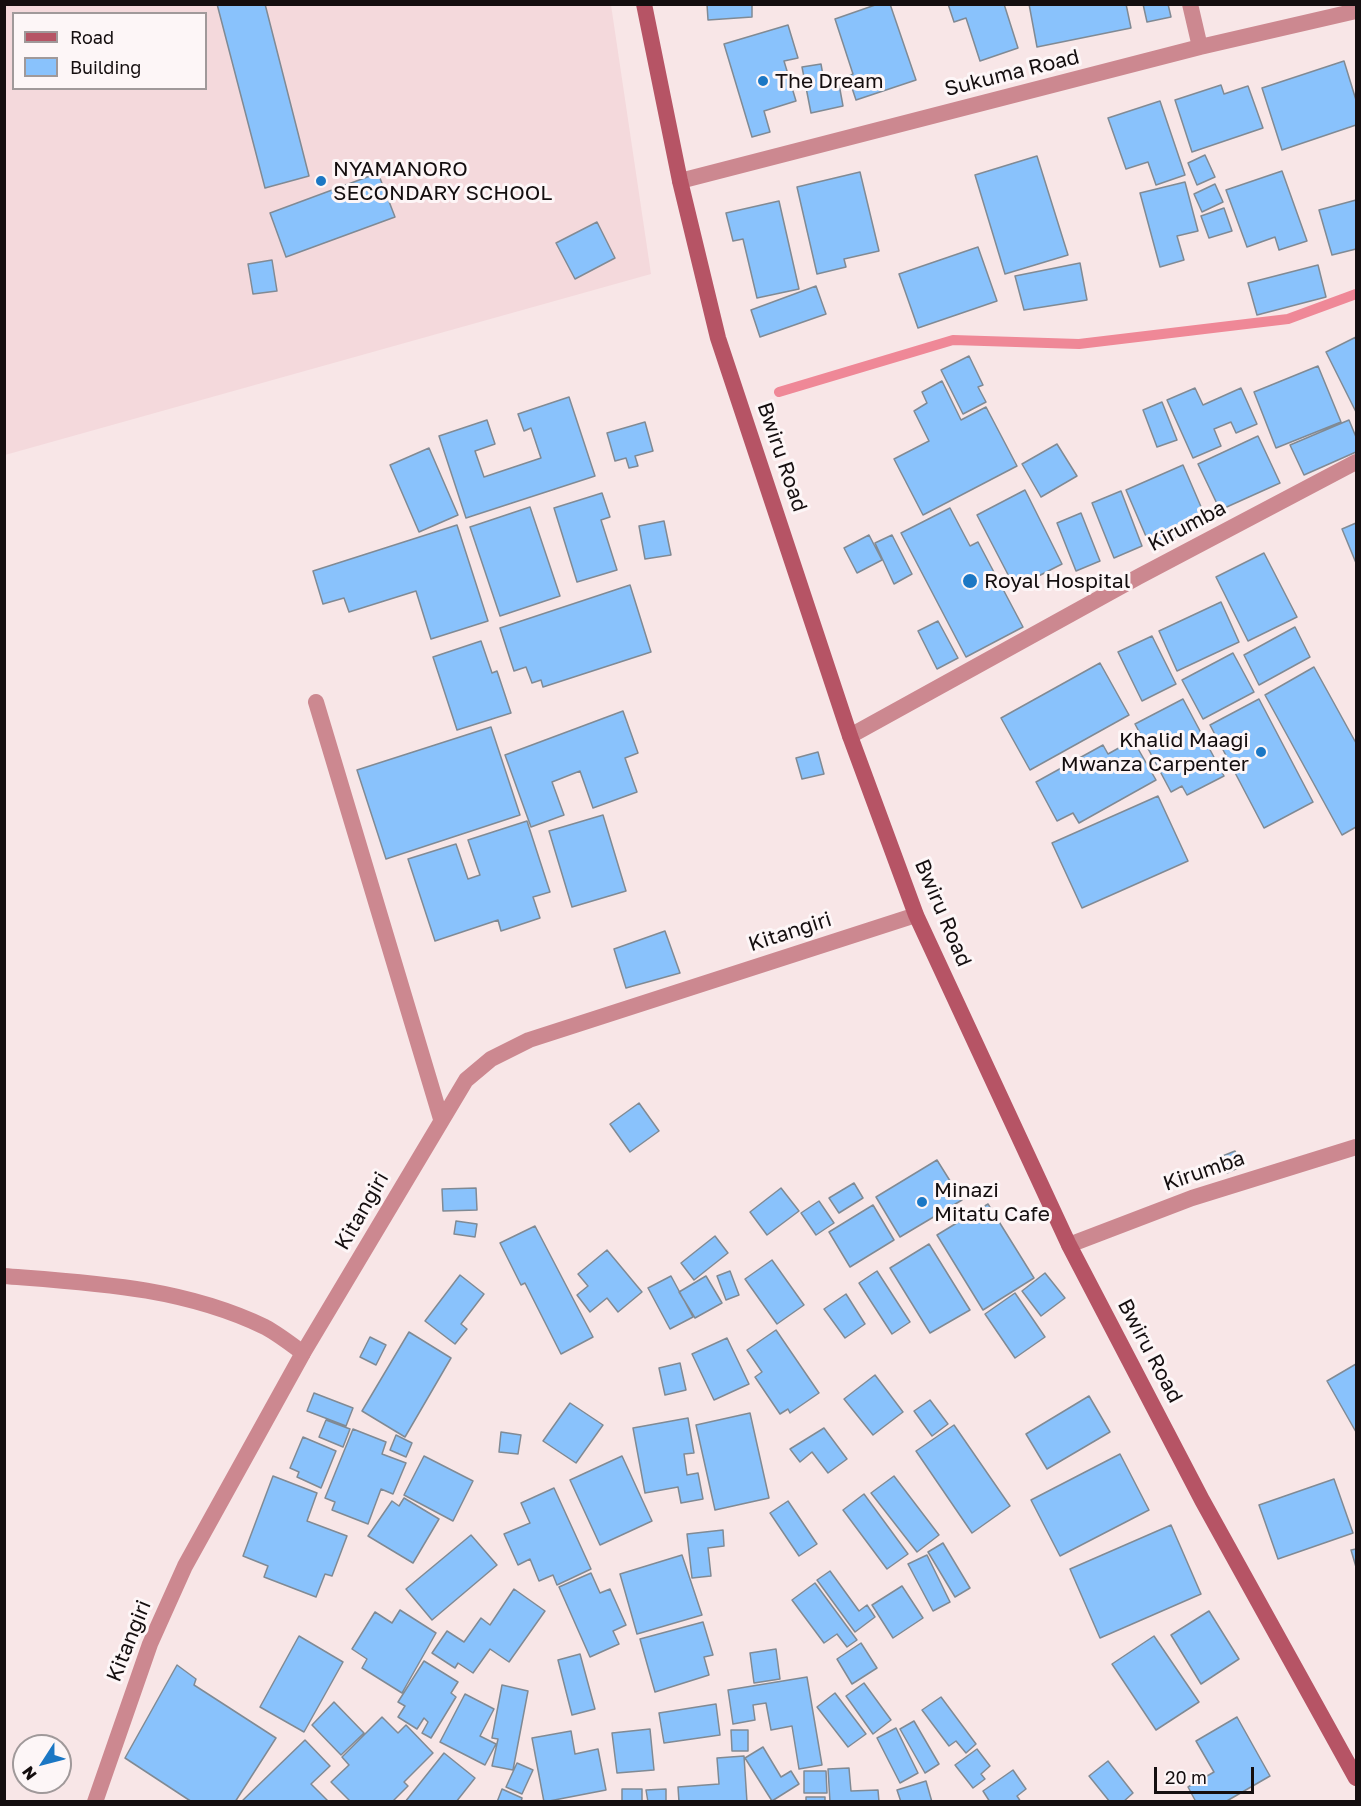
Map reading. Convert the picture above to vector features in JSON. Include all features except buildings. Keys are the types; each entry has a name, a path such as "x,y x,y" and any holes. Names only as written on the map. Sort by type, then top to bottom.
{"main road":[{"name":"Bwiru Road","path":"644,4 680,181 718,338 850,736 916,915 1069,1245 1203,1500 1356,1778"}],"street":[{"path":"1190,4 1200,47"},
{"name":"Sukuma Road","path":"680,181 1200,47 1356,11"},
{"name":"Kirumba","path":"850,736 1138,577 1356,462"},
{"path":"316,702 441,1119"},
{"name":"Kitangiri","path":"95,1802 150,1644 185,1566 303,1353 334,1305 441,1119 466,1080 491,1059 529,1040 916,915"},
{"name":"Kirumba","path":"1069,1245 1192,1198 1356,1147"},
{"path":"4,1276 102,1282 168,1293 222,1309 267,1328 303,1353"}],"shaded area":[{"name":"NYAMANORO SECONDARY SCHOOL","path":"5,5 611,5 651,274 5,455"}],"waterway":[{"path":"779,392 953,340 1079,344 1288,319 1356,294"}],"place":[{"name":"The Dream","path":"763,81"},
{"name":"NYAMANORO SECONDARY SCHOOL","path":"321,181"},
{"name":"Royal Hospital","path":"970,581"},
{"name":"Khalid Maagi Mwanza Carpenter","path":"1261,752"},
{"name":"Minazi Mitatu Cafe","path":"922,1202"}]}
